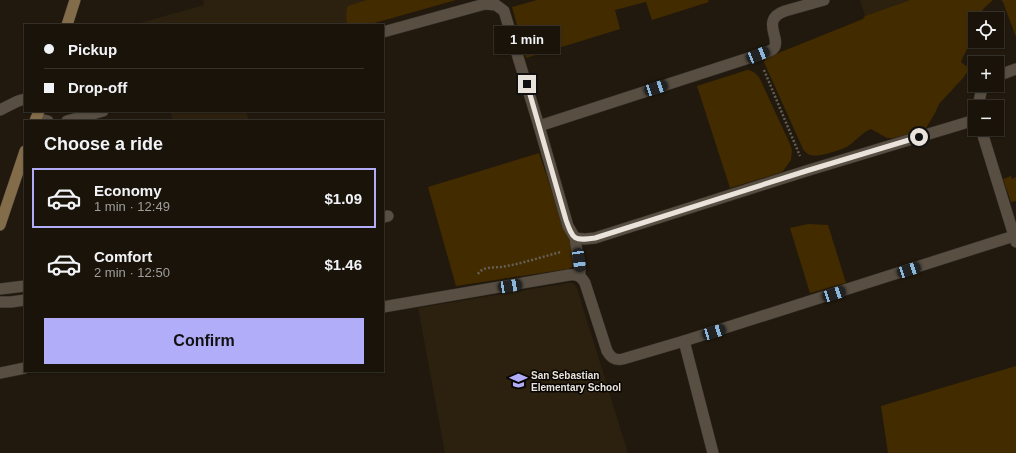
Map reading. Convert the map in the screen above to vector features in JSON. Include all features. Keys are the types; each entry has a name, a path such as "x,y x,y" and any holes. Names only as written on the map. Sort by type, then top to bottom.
{"main road":[{"path":"67,24 76,0"},
{"path":"0,225 24,154"}],"street":[{"path":"539,126 770,50 775,46 773,20 776,16 785,11 824,0"},
{"path":"384,32 481,4 492,4 504,11 539,126 562,209 576,243 580,271 579,276"},
{"path":"1004,73 1016,69"},
{"path":"0,110 24,99"},
{"path":"71,120 99,112"},
{"path":"576,243 968,122"},
{"path":"384,307 569,275 579,276 582,278 584,283 606,350 613,359 624,359 1015,239 983,136"},
{"path":"0,290 24,286"},
{"path":"0,302 24,300"},
{"path":"684,341 713,453"},
{"path":"0,373 24,368"}],"path":[{"path":"758,55 806,171"},
{"path":"480,291 478,275 484,268 506,266 576,243"}],"shaded area":[{"path":"203,0 456,0 371,24 137,24 204,5"},
{"path":"367,0 456,0 371,24 347,24 346,13 348,6"},
{"path":"537,0 708,0 709,2 652,20 646,2 615,10 620,29 526,58 512,7"},
{"path":"860,0 910,0 865,16"},
{"path":"910,0 993,0 981,12 968,12 968,47 961,62 968,67 968,71 939,104 926,128 893,138 887,138 871,129 840,150 814,156 810,155 803,149 764,62 766,58 863,19 865,16"},
{"path":"1001,0 1016,0 1016,37 1003,2"},
{"path":"747,70 752,71 759,77 790,144 792,150 791,160 783,171 779,173 730,188 697,86"},
{"path":"170,112 246,112 249,120 173,120"},
{"path":"539,153 570,242 573,264 572,267 568,269 456,286 428,187"},
{"path":"1011,176 1012,179 1016,177 1016,201 1011,202 1003,179"},
{"path":"808,224 828,225 846,283 810,293 790,228"},
{"name":"San Sebastian Elementary School","path":"572,283 577,288 628,453 445,453 418,308"},
{"path":"1016,366 1016,453 888,453 881,406"}],"place":[{"name":"San Sebastian Elementary School","path":"518,381"}],"route":[{"path":"527,84 562,209 572,234 575,238 579,239 595,238 919,137"}]}
